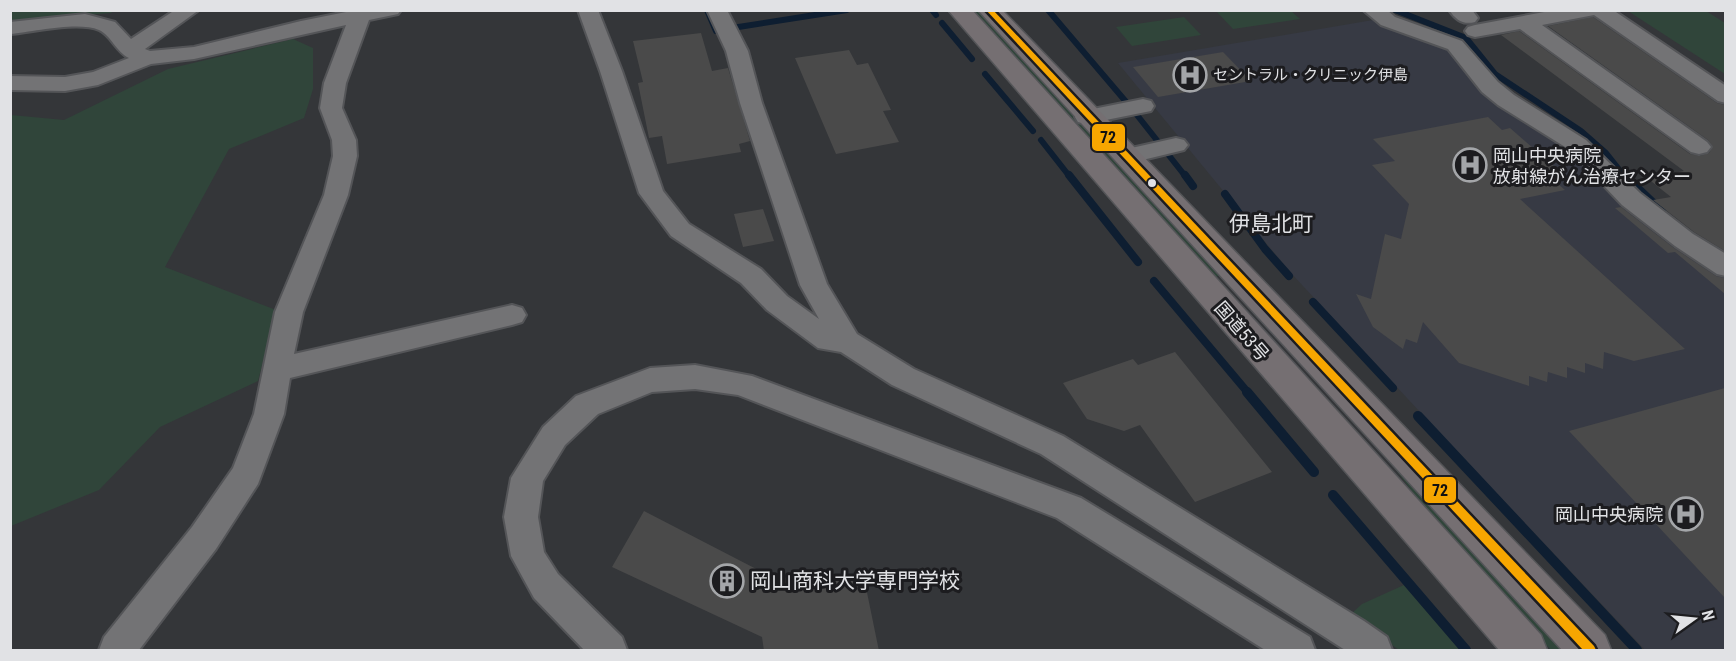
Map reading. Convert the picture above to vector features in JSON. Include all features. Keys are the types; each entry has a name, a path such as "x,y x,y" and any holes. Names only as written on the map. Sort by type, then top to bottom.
{"highway":[{"name":"国道53号","path":"959,10 1526,651"},
{"name":"国道53号","path":"989,10 1086,117 1260,297 1590,651"}],"street":[{"path":"108,26 123,10"},
{"path":"10,83 65,84 98,78 138,54 189,10"},
{"path":"10,28 84,20 108,26 138,54 194,52 361,13 391,10"},
{"path":"588,10 611,71 651,193 680,230 751,276 777,303 828,340 847,342 903,377 1052,445 1352,633 1374,651"},
{"path":"717,10 737,51 751,103 814,285 847,342"},
{"path":"1373,10 1388,21 1455,45 1490,87 1506,100 1578,145 1631,199 1684,240 1725,267"},
{"path":"1467,20 1524,22 1591,10"},
{"path":"1599,10 1725,96"},
{"path":"117,651 204,538 246,474 269,414 289,312 338,185 345,156 344,140 331,108 343,61 361,13"},
{"path":"1524,22 1699,147"},
{"path":"1086,117 1135,108"},
{"path":"1126,156 1167,147"},
{"path":"1221,308 1260,297"},
{"path":"276,370 512,315"},
{"path":"609,651 546,586 528,556 521,517 527,478 554,436 587,405 650,380 695,377 741,384 1069,508 1297,651"}],"shaded area":[{"path":"1379,19 1450,46 1725,273 1725,650 1645,650 1290,272 1118,63"}],"green space":[{"path":"11,11 113,11 11,21"},
{"path":"973,11 978,11 1219,276 1214,277"},
{"path":"1216,11 1291,11 1300,19 1233,29"},
{"path":"1628,11 1706,11 1725,23 1725,74"},
{"path":"1184,17 1201,35 1132,46 1116,27"},
{"path":"293,39 313,48 313,89 304,118 229,149 165,267 276,310 258,381 160,427 99,490 11,526 11,115 64,120 168,69"},
{"path":"1393,466 1562,650 1551,650 1442,531"},
{"path":"1404,585 1460,650 1399,650 1350,615 1362,604"}],"building":[{"path":"1593,17 1717,103 1725,105 1725,251 1694,232 1653,200 1671,197 1647,178 1684,171 1501,35 1519,31 1690,154 1700,156 1709,153 1713,147 1708,140 1548,26"},
{"path":"701,33 712,71 728,68 750,141 739,144 741,152 667,164 662,136 649,138 638,83 643,82 633,41"},
{"path":"849,50 857,65 868,63 891,110 883,111 899,142 836,154 795,58"},
{"path":"1223,52 1251,81 1158,97 1133,67"},
{"path":"1488,117 1502,130 1510,128 1556,168 1543,171 1565,190 1520,199 1685,349 1634,361 1604,352 1603,369 1585,363 1585,373 1567,367 1567,378 1548,372 1547,382 1529,376 1529,386 1459,363 1423,322 1417,343 1406,339 1403,349 1373,327 1356,294 1371,299 1385,234 1401,239 1409,204 1372,165 1395,161 1373,139"},
{"path":"1621,207 1674,248 1716,276 1725,278 1725,294 1675,252 1668,253 1615,208"},
{"path":"763,209 774,241 743,247 734,214"},
{"path":"1175,352 1272,472 1195,502 1140,425 1124,431 1087,419 1063,383 1133,359 1138,365"},
{"name":"岡山中央病院","path":"1725,388 1725,598 1569,431"},
{"name":"岡山商科大学専門学校","path":"644,511 772,577 807,579 818,583 863,573 879,651 764,651 762,637 612,567"}],"waterway":[{"path":"707,10 716,31"},
{"path":"732,28 847,10"},
{"path":"932,10 936,15"},
{"path":"1048,10 1133,110 1186,177"},
{"path":"1395,10 1466,38 1495,74 1581,131 1606,153 1625,177"},
{"path":"942,23 972,59"},
{"path":"985,74 1033,131"},
{"path":"1041,140 1070,177"},
{"path":"1069,175 1138,262"},
{"path":"1185,175 1193,186"},
{"path":"1624,175 1662,211"},
{"path":"1225,194 1265,249 1289,276"},
{"path":"1154,281 1249,394"},
{"path":"1313,302 1393,388"},
{"path":"1247,392 1314,472"},
{"path":"1418,416 1637,650"},
{"path":"1333,495 1466,650"}],"transit line":[{"name":"72","path":"989,10 1590,650"}],"place":[{"name":"セントラル・クリニック伊島","path":"1190,75"},
{"name":"岡山中央病院 放射線がん治療センター","path":"1470,165"},
{"name":"岡山中央病院","path":"1686,514"},
{"name":"岡山商科大学専門学校","path":"727,581"}],"district":[{"name":"伊島北町","path":"1271,224"}]}
